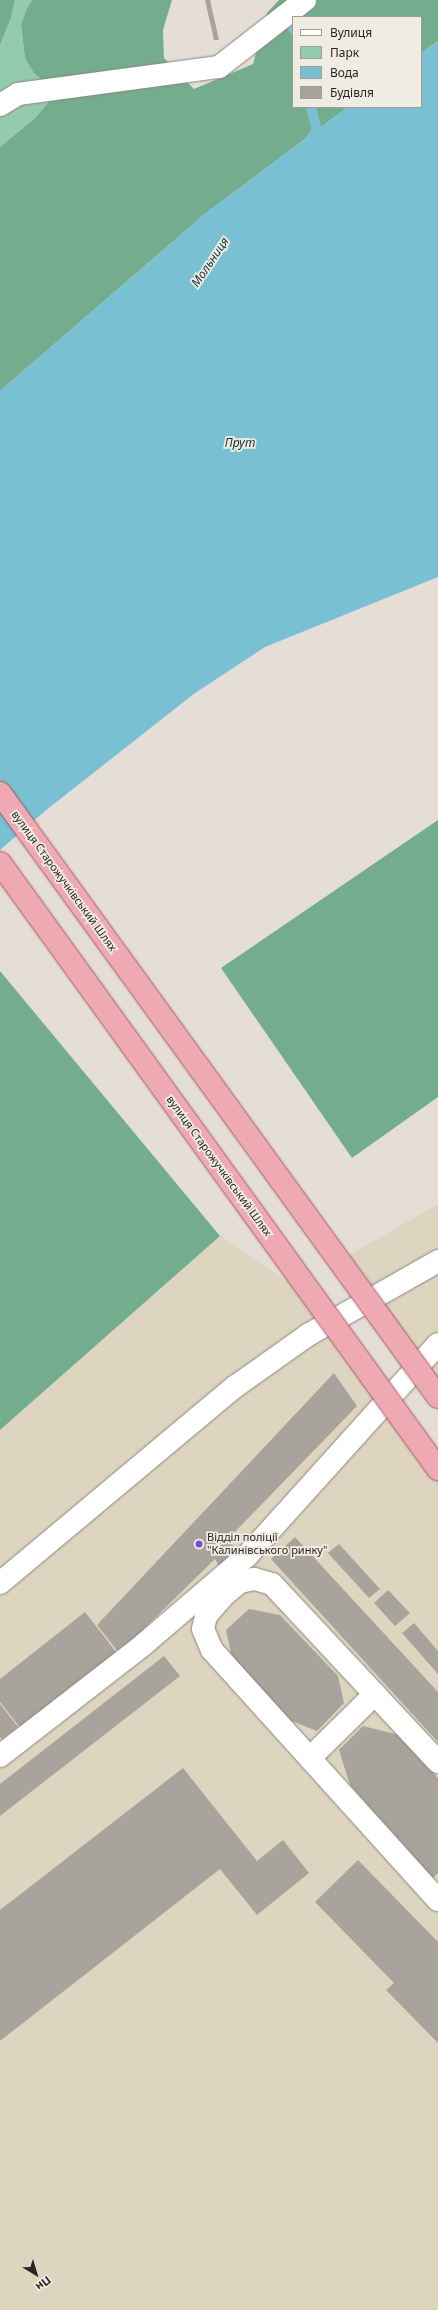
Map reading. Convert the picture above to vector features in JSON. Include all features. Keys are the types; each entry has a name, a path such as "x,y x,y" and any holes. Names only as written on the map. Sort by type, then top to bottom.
{"main road":[{"name":"вулиця Старожучківський Шлях","path":"0,793 438,1397"},
{"name":"вулиця Старожучківський Шлях","path":"0,863 438,1469"}],"lane":[{"path":"0,105 18,94 219,67 305,0"},
{"path":"0,1583 236,1386 308,1336 438,1261"},
{"path":"0,1756 168,1624 247,1556 438,1344"},
{"path":"212,1650 204,1629 206,1616 225,1594 240,1582 254,1579 272,1584 438,1762"},
{"path":"168,1624 186,1624 212,1650 437,1896"},
{"path":"310,1758 375,1694"}],"shaded area":[{"path":"438,1204 438,1388 344,1258"},
{"path":"220,1236 297,1287 438,1475 438,2310 0,2310 0,1430"}],"green space":[{"path":"0,0 15,0 11,18 0,45"},
{"path":"15,0 32,0 26,10 21,25 25,58 50,86 53,97 35,118 0,147 0,45 11,18"},
{"path":"32,0 172,0 163,30 164,58 194,89 253,64 267,13 279,0 438,0 438,41 422,52 422,16 292,16 292,108 347,108 206,213 0,391 0,147 35,118 53,97 50,86 34,73 25,58 21,25 26,10"},
{"path":"438,820 438,1097 352,1158 221,968"},
{"path":"0,971 220,1236 0,1430"}],"water":[{"name":"Прут","path":"438,41 438,577 265,647 195,693 45,811 0,850 0,391 206,213 347,108 422,108 422,52"}],"building":[{"path":"205,0 210,0 219,40 214,40"},
{"path":"334,1373 357,1406 227,1540 240,1552 221,1569 215,1559 119,1653 97,1625"},
{"path":"295,1537 438,1692 438,1742 271,1559"},
{"path":"339,1544 380,1589 369,1598 328,1553"},
{"path":"388,1590 410,1613 395,1626 374,1603"},
{"path":"249,1609 280,1615 338,1676 344,1703 317,1731 289,1720 232,1658 226,1630"},
{"path":"85,1612 117,1653 21,1729 0,1702 0,1679"},
{"path":"414,1623 438,1651 438,1674 402,1633"},
{"path":"164,1656 180,1676 0,1816 0,1784"},
{"path":"0,1704 18,1727 2,1739 0,1737"},
{"path":"363,1726 399,1735 438,1778 438,1873 433,1878 350,1785 339,1750"},
{"path":"183,1768 257,1861 283,1840 309,1873 257,1915 220,1869 0,2041 0,1910"},
{"path":"358,1860 438,1942 438,2043 386,1990 394,1983 315,1902"}],"waterway":[{"name":"Мольниця","path":"310,140 317,130 311,108"}],"place":[{"name":"Відділ поліції \"Калинівського ринку\"","path":"199,1544"}]}
